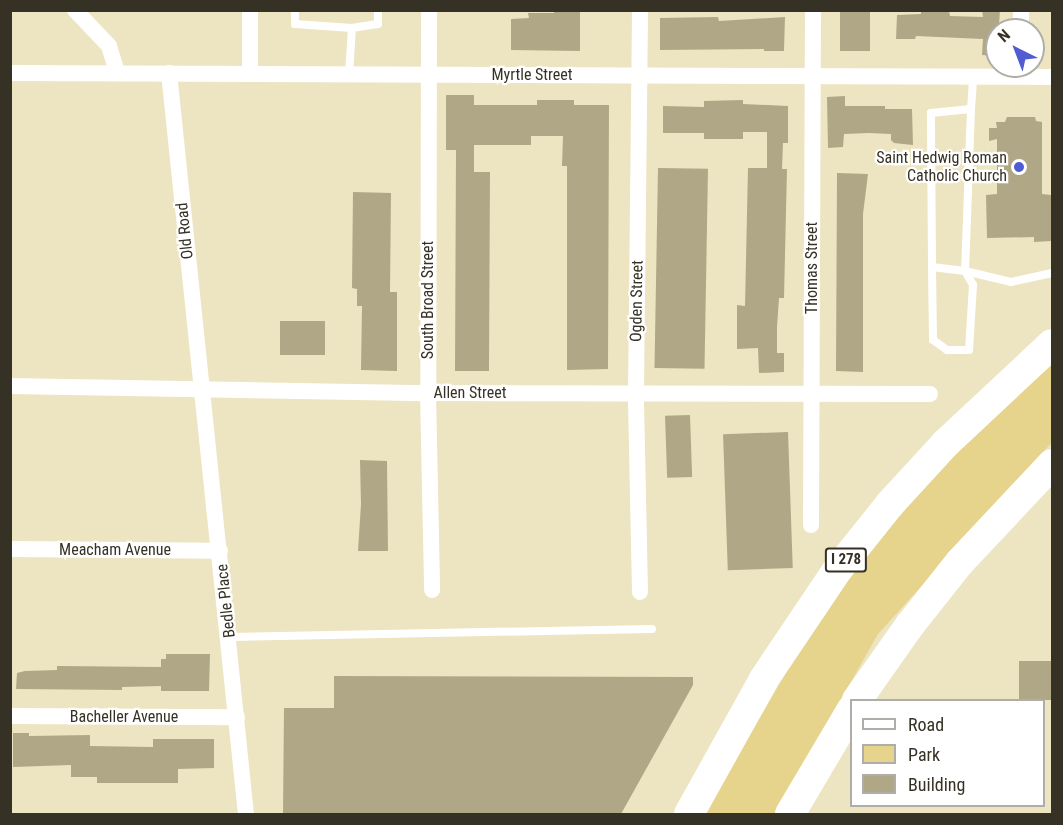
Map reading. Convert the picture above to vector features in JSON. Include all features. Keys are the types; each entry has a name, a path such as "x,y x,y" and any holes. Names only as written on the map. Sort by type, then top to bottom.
{"highway":[{"path":"907,485 979,392 1053,321"},
{"name":"I 278","path":"689,814 750,702 808,611 907,485 967,422 1053,344"},
{"path":"858,699 926,603 1013,504 1053,464"},
{"path":"1013,504 1053,478"},
{"path":"790,814 850,712"}],"street":[{"path":"75,10 109,46 117,72"},
{"path":"250,10 250,73"},
{"name":"South Broad Street","path":"429,10 428,393 432,590"},
{"name":"Ogden Street","path":"640,10 636,394 640,592"},
{"name":"Thomas Street","path":"812,525 813,10"},
{"name":"Myrtle Street","path":"10,73 985,75"},
{"name":"Old Road","path":"169,73 199,371 203,388"},
{"name":"Allen Street","path":"10,386 428,393 930,394"},
{"name":"Bedle Place","path":"203,388 246,814"},
{"name":"Meacham Avenue","path":"10,549 220,551"},
{"name":"Bacheller Avenue","path":"10,716 237,717"}],"lane":[{"path":"295,10 295,24 352,28 378,24 378,10"},
{"path":"349,74 352,28"},
{"path":"971,109 931,113 933,340 947,351 969,350 973,285 965,271 973,77"},
{"path":"932,267 965,271 1011,282 1053,273"},
{"path":"229,637 652,629"}],"green space":[{"path":"1052,361 1052,442 878,634 776,814 704,814 812,628 898,509"}],"building":[{"path":"554,10 580,10 580,51 511,50 511,19 529,18 528,13 554,13"},
{"path":"840,10 870,10 870,51 840,51"},
{"path":"921,10 949,11 950,16 983,17 982,10 1000,10 999,18 985,18 985,55 982,55 983,39 916,36 915,39 896,39 897,15 921,14"},
{"path":"718,17 719,21 785,17 784,51 764,51 764,49 660,50 660,18"},
{"path":"446,95 474,95 474,105 537,105 537,100 574,100 574,105 609,105 608,369 567,370 567,166 562,166 563,136 531,136 531,145 474,145 474,172 490,172 489,371 455,371 456,150 446,150"},
{"path":"845,96 845,106 912,109 913,145 894,143 891,140 891,134 869,133 844,134 843,147 828,148 827,97"},
{"path":"743,100 743,104 788,106 788,143 783,143 782,169 787,169 784,298 779,298 777,327 777,353 784,353 784,372 759,373 758,348 737,349 737,305 745,306 748,168 767,168 767,132 743,132 743,139 704,139 704,133 663,133 663,106 704,107 704,101"},
{"name":"Saint Hedwig Roman Catholic Church","path":"1007,117 1035,117 1036,121 1042,122 1042,194 1051,195 1051,241 1034,242 1034,237 987,238 986,195 997,194 997,139 989,141 989,128 997,128 996,122 1005,122"},
{"path":"658,168 708,169 705,369 655,368"},
{"path":"837,173 868,174 863,214 863,372 836,371"},
{"path":"353,192 391,193 390,292 397,292 397,371 361,370 362,306 357,306 357,289 352,288"},
{"path":"280,321 325,321 325,355 280,355"},
{"path":"690,415 692,477 667,478 665,416"},
{"path":"788,432 793,568 728,570 723,434"},
{"path":"360,460 387,461 388,551 358,551 361,504"},
{"path":"166,654 210,654 209,691 161,691 161,686 122,687 122,690 16,689 17,673 25,671 57,670 57,666 161,667 161,659 166,659"},
{"path":"1019,661 1052,661 1052,700 1019,699"},
{"path":"334,676 693,677 693,685 621,814 283,814 284,708 334,708"},
{"path":"13,733 29,733 29,736 90,735 90,746 153,747 153,739 214,739 214,768 178,769 178,783 97,783 97,777 71,777 71,765 13,767"}],"place":[{"name":"Saint Hedwig Roman Catholic Church","path":"1019,167"}]}
